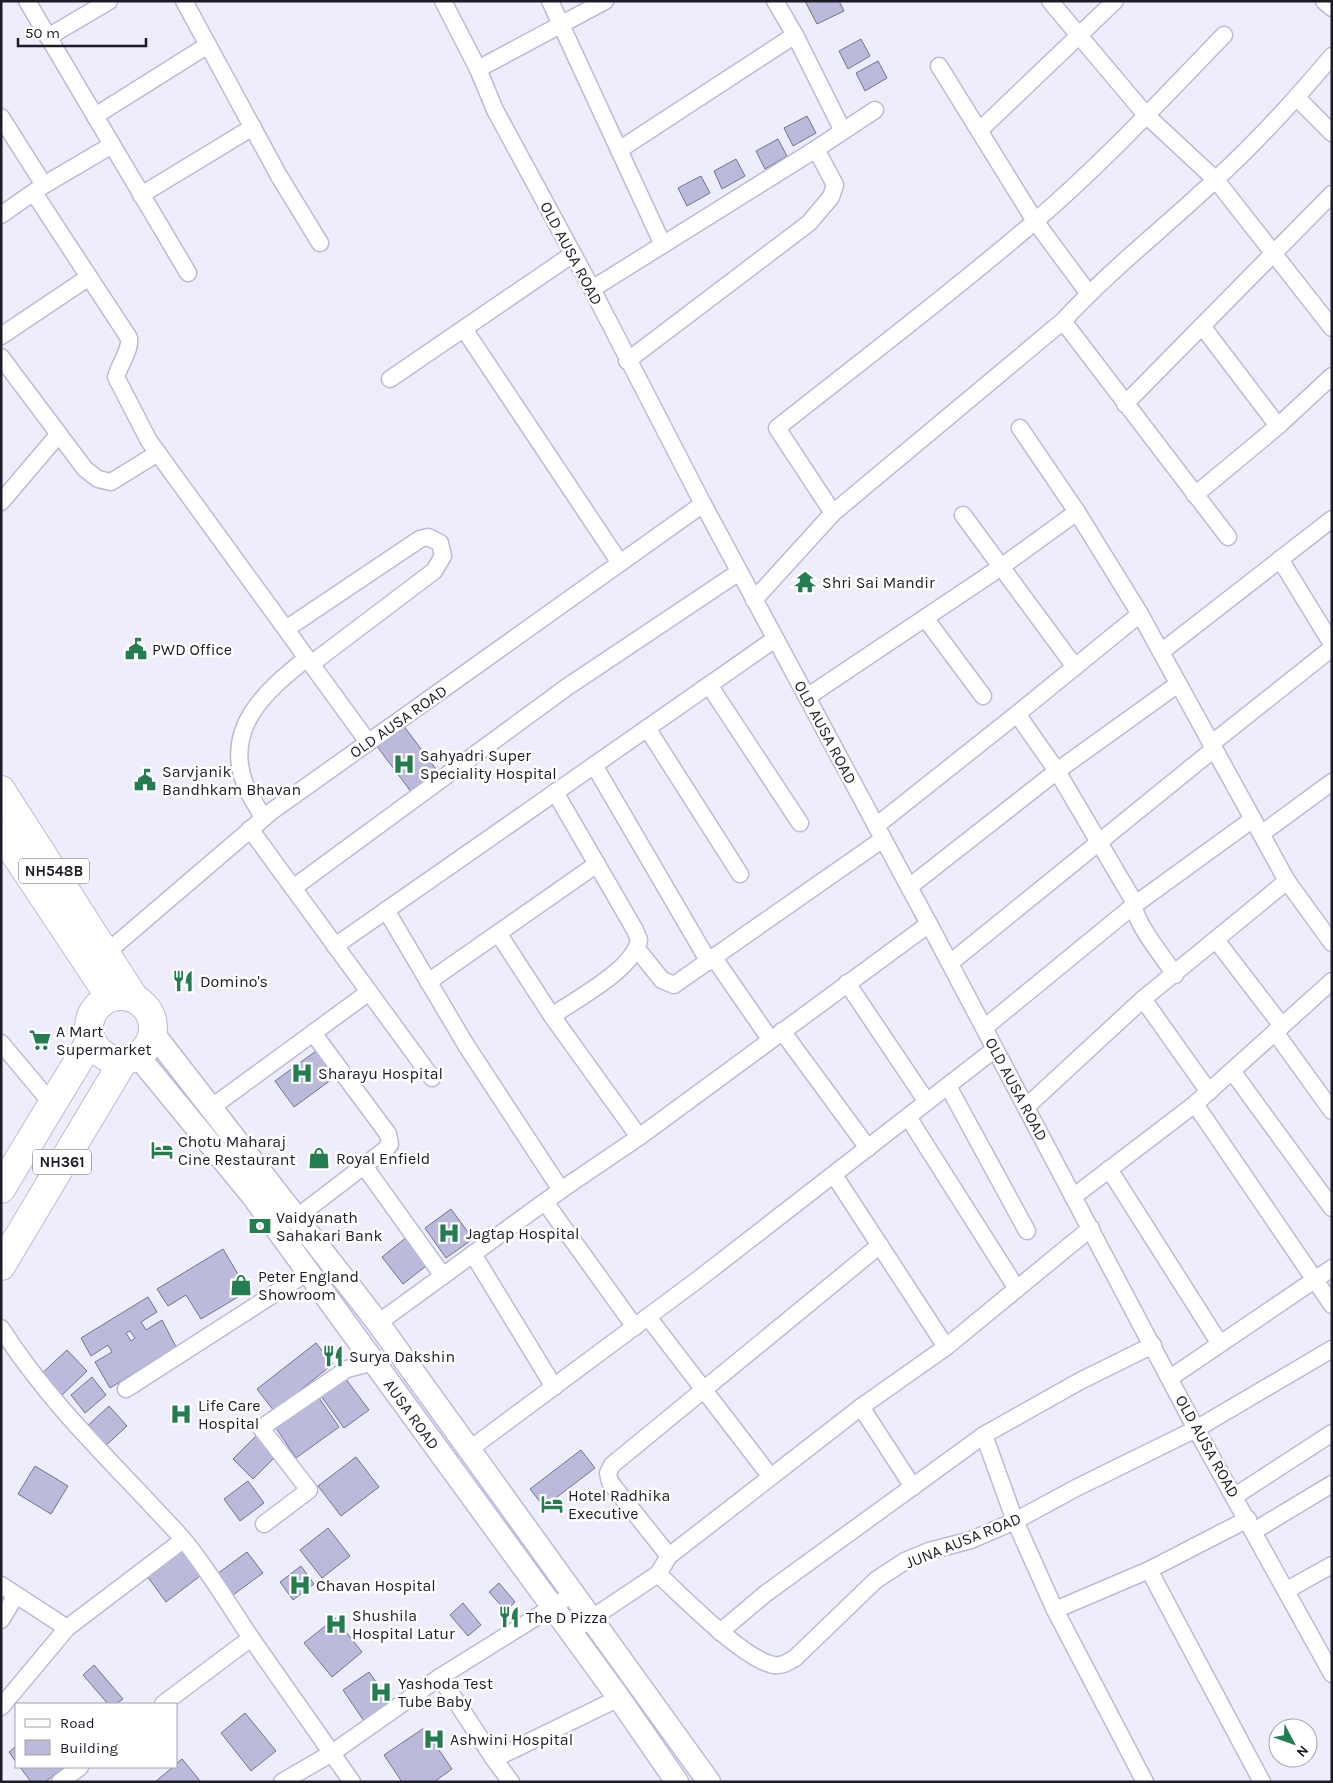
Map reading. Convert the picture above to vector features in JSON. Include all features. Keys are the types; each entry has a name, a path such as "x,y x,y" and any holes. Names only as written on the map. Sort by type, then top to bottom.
{"highway":[{"name":"NH548B","path":"1,790 106,953"},
{"path":"1,833 123,998 146,1007 152,1019 152,1032 147,1045 130,1057 110,1058 99,1052 91,1040 88,1028 91,1015 123,998"},
{"path":"106,953 123,998"},
{"name":"NH361","path":"1,1189 91,1040"},
{"name":"NH361","path":"1,1266 130,1057"}],"main road":[{"path":"152,1032 378,1322 593,1618 709,1782"},
{"name":"AUSA ROAD","path":"130,1057 252,1195 620,1698 677,1782"}],"street":[{"path":"27,1 188,273"},
{"path":"48,37 109,1"},
{"path":"184,1 279,176 320,243"},
{"name":"OLD AUSA ROAD","path":"443,1 478,69 495,110 592,289 627,361 739,572 950,963 1196,1429 1330,1669"},
{"path":"550,1 662,245"},
{"path":"478,69 605,1"},
{"path":"775,1 795,35 842,132"},
{"path":"1050,1 1146,115 1216,180 1332,328"},
{"path":"980,130 1115,1"},
{"path":"1324,1 1332,8"},
{"path":"619,150 795,35"},
{"path":"833,514 777,428 930,309 1035,221 1146,115 1224,35"},
{"path":"95,116 208,46"},
{"path":"754,600 833,514 1063,321 1089,294 1216,180 1297,98 1332,56"},
{"path":"939,66 1035,221 1089,294"},
{"path":"1297,98 1332,133"},
{"path":"592,289 875,110"},
{"path":"1,116 39,189 89,277 129,338 130,344 119,365 116,377 128,402 158,453 368,742"},
{"path":"142,195 253,126"},
{"path":"1,215 39,189 112,145"},
{"path":"627,361 809,223 831,198 836,185 816,149"},
{"path":"1126,404 1332,194"},
{"path":"390,379 573,254"},
{"path":"1,336 89,277"},
{"path":"1063,321 1228,537"},
{"path":"1202,326 1278,426"},
{"path":"464,329 620,563"},
{"path":"1,357 85,469 98,479 111,482 158,453"},
{"path":"1195,495 1278,426 1332,376"},
{"path":"1020,428 1077,512 1140,614 1287,881 1332,943"},
{"path":"1,502 59,434"},
{"name":"OLD AUSA ROAD","path":"106,953 264,817 703,504"},
{"path":"807,697 1001,567 1077,512"},
{"path":"963,515 1074,667"},
{"path":"1161,652 1332,518"},
{"path":"264,817 245,784 240,762 239,738 255,707 272,685 309,661 430,574 443,556 440,543 428,537 420,539 286,629"},
{"path":"1280,559 1332,644"},
{"path":"293,888 567,687 739,572"},
{"path":"637,949 662,980 674,985 712,960 880,832 1016,714 1140,614"},
{"path":"925,618 983,696"},
{"path":"335,946 775,639"},
{"path":"950,963 1099,844 1332,648"},
{"path":"909,887 1057,771 1178,684"},
{"path":"709,685 800,823"},
{"path":"1016,714 1057,771 1133,900 1133,906 1140,922 1175,975"},
{"path":"647,728 740,874"},
{"path":"594,765 712,960 868,1148"},
{"path":"1261,834 1332,782"},
{"path":"552,1016 617,971 632,957 637,949 639,940 555,792"},
{"path":"984,1028 1133,906 1253,819"},
{"path":"250,829 432,1078"},
{"path":"428,982 597,864"},
{"path":"1026,1107 1143,999 1175,975 1287,881"},
{"path":"386,910 466,1045 561,1190"},
{"path":"378,1322 561,1190 639,1137 929,924"},
{"path":"498,933 552,1016 639,1137"},
{"path":"1216,940 1279,1029 1332,1111"},
{"path":"1073,1197 1195,1104 1332,981"},
{"path":"847,983 927,1102"},
{"path":"212,1107 369,992"},
{"path":"1143,999 1209,1092"},
{"path":"297,1217 390,1144 388,1134 313,1033"},
{"path":"1,1043 53,1105"},
{"path":"470,1449 642,1322 995,1049"},
{"path":"1232,1071 1332,1208"},
{"path":"948,1086 1027,1231"},
{"path":"1195,1104 1332,1304"},
{"path":"908,1117 1017,1289"},
{"path":"364,1166 443,1276"},
{"path":"1109,1169 1220,1344"},
{"path":"834,1175 946,1347"},
{"path":"545,1202 642,1322 702,1390 770,1476"},
{"path":"571,1632 658,1574 669,1556 861,1407 946,1347 1091,1228"},
{"path":"669,1556 610,1482 608,1473 619,1457 880,1246"},
{"path":"473,1254 554,1387"},
{"path":"1170,1378 1332,1268"},
{"path":"126,1388 308,1272"},
{"path":"1,1328 25,1365 72,1423 183,1540 352,1782"},
{"path":"720,1632 766,1594 984,1435 1080,1381 1153,1345"},
{"name":"JUNA AUSA ROAD","path":"658,1574 720,1632 760,1659 773,1665 784,1665 795,1658 876,1580 906,1561 929,1551 971,1540 1015,1521 1076,1488 1196,1429 1332,1349"},
{"path":"264,1524 310,1490 260,1428 347,1369 374,1362"},
{"path":"861,1407 913,1487"},
{"path":"1235,1496 1332,1433"},
{"path":"984,1435 1015,1521 1055,1610 1145,1782"},
{"path":"1055,1610 1251,1525 1332,1484"},
{"path":"1,1707 67,1628 183,1540"},
{"path":"1286,1590 1332,1565"},
{"path":"1149,1570 1262,1782"},
{"path":"1,1585 67,1628"},
{"path":"282,1782 332,1753 440,1677 575,1593"},
{"path":"1,1620 16,1594"},
{"path":"164,1703 251,1638"},
{"path":"440,1677 511,1782"},
{"path":"494,1759 620,1698"},
{"path":"60,1782 79,1768"}],"building":[{"path":"805,1 839,1 844,11 817,24"},
{"path":"861,39 870,56 848,69 839,51"},
{"path":"878,61 887,78 865,91 856,73"},
{"path":"807,116 816,133 793,146 784,128"},
{"path":"778,139 787,156 765,169 756,151"},
{"path":"736,159 745,176 722,189 714,171"},
{"path":"701,176 710,193 687,206 678,188"},
{"path":"400,721 439,773 412,793 373,741"},
{"path":"316,1051 335,1077 294,1107 275,1081"},
{"path":"451,1209 473,1239 446,1258 425,1228"},
{"path":"408,1236 430,1263 403,1284 382,1257"},
{"path":"223,1249 248,1291 201,1319 186,1295 168,1306 157,1289"},
{"path":"148,1297 157,1312 141,1322 146,1330 162,1320 176,1347 110,1388 95,1362 112,1352 108,1345 91,1356 81,1338","holes":["130,1331 135,1338 131,1341 126,1333"]},
{"path":"316,1343 333,1364 274,1411 257,1389"},
{"path":"67,1350 87,1371 60,1397 39,1376"},
{"path":"92,1377 106,1395 85,1413 71,1395"},
{"path":"345,1378 369,1410 344,1428 321,1396"},
{"path":"317,1395 339,1427 296,1458 274,1425"},
{"path":"109,1406 127,1426 101,1450 83,1430"},
{"path":"257,1435 277,1455 253,1479 233,1459"},
{"path":"581,1450 595,1468 544,1507 530,1489"},
{"path":"356,1457 379,1487 341,1516 318,1486"},
{"path":"35,1466 68,1486 51,1514 18,1494"},
{"path":"248,1481 264,1503 240,1521 224,1499"},
{"path":"328,1528 350,1556 322,1578 300,1550"},
{"path":"185,1548 204,1573 166,1602 147,1576"},
{"path":"247,1552 263,1573 233,1595 217,1574"},
{"path":"301,1566 314,1584 293,1600 280,1582"},
{"path":"499,1583 515,1602 506,1611 489,1592"},
{"path":"463,1603 481,1625 468,1636 450,1615"},
{"path":"335,1618 362,1652 332,1677 304,1643"},
{"path":"94,1665 123,1699 117,1703 107,1703 83,1675"},
{"path":"369,1672 392,1705 366,1724 343,1690"},
{"path":"245,1713 276,1751 251,1771 221,1733"},
{"path":"424,1728 452,1769 434,1782 402,1782 384,1755"},
{"path":"15,1747 15,1761 9,1752"},
{"path":"182,1759 201,1782 155,1782 172,1768 178,1768 178,1762"},
{"path":"21,1768 64,1768 45,1782 31,1782"}],"place":[{"name":"Shri Sai Mandir","path":"805,582"},
{"name":"PWD Office","path":"136,649"},
{"name":"Sahyadri Super Speciality Hospital","path":"404,764"},
{"name":"Sarvjanik Bandhkam Bhavan","path":"145,780"},
{"name":"Domino's","path":"183,981"},
{"name":"A Mart Supermarket","path":"40,1040"},
{"name":"Sharayu Hospital","path":"302,1073"},
{"name":"Chotu Maharaj Cine Restaurant","path":"162,1150"},
{"name":"Royal Enfield","path":"319,1158"},
{"name":"Vaidyanath Sahakari Bank","path":"260,1226"},
{"name":"Jagtap Hospital","path":"449,1233"},
{"name":"Peter England Showroom","path":"241,1285"},
{"name":"Surya Dakshin","path":"333,1356"},
{"name":"Life Care Hospital","path":"181,1414"},
{"name":"Hotel Radhika Executive","path":"552,1504"},
{"name":"Chavan Hospital","path":"300,1585"},
{"name":"The D Pizza","path":"509,1617"},
{"name":"Shushila Hospital Latur","path":"336,1624"},
{"name":"Yashoda Test Tube Baby","path":"381,1692"},
{"name":"Ashwini Hospital","path":"434,1739"}]}
